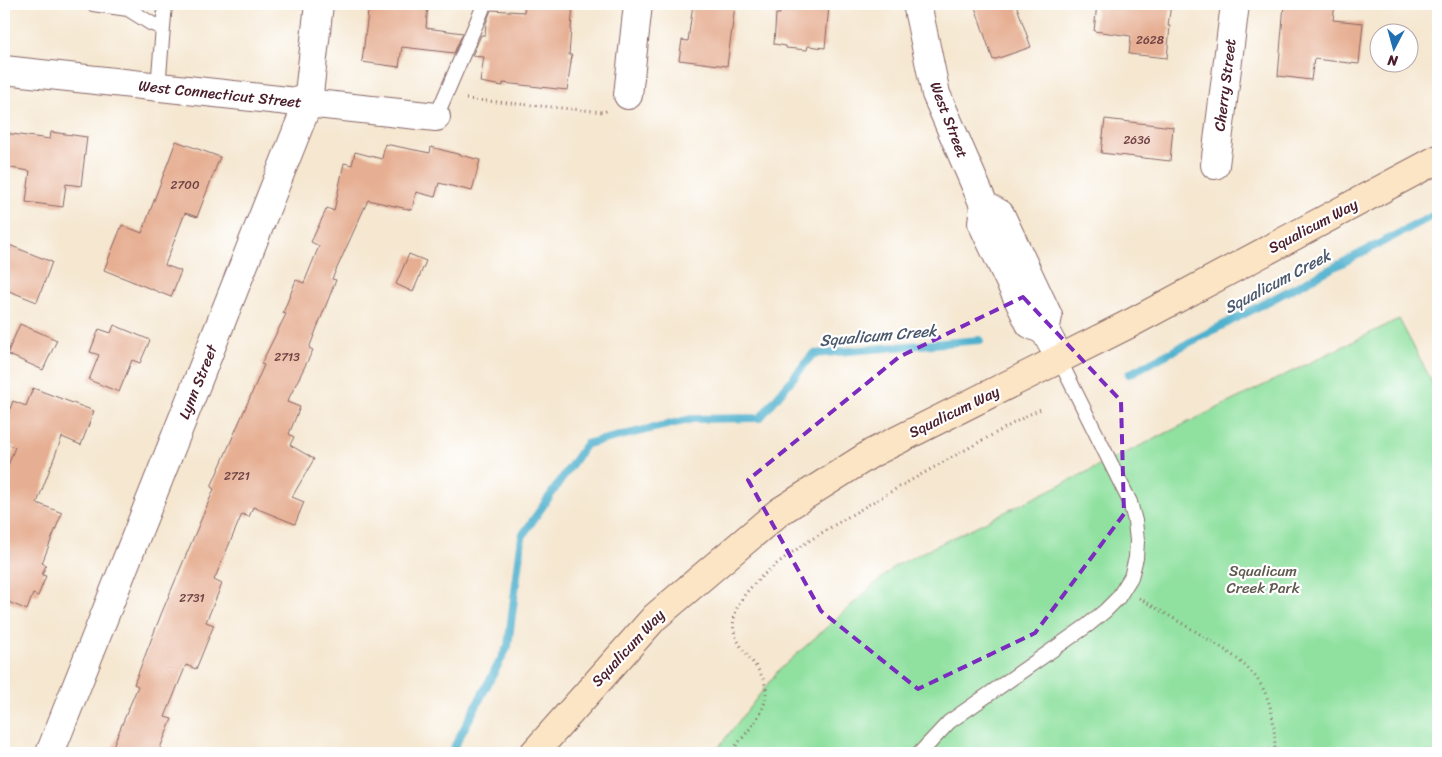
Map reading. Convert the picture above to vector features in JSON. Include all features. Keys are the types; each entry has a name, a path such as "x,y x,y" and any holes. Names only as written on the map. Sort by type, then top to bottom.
{"street":[{"name":"Lynn Street","path":"50,753 308,103 319,4"},
{"path":"628,95 638,4"},
{"name":"West Street","path":"917,4 936,94 984,205 1000,214 1048,316 1045,331 1059,359"},
{"name":"Cherry Street","path":"1215,165 1234,4"},
{"name":"West Connecticut Street","path":"4,70 308,103 441,107"},
{"name":"Squalicum Way","path":"534,753 655,617 779,512 872,452 1132,322 1438,160"}],"lane":[{"path":"93,4 128,6 152,24 163,26"},
{"path":"158,87 165,4"},
{"path":"441,107 482,10 482,4"},
{"path":"920,753 949,722 1105,611 1118,598 1131,577 1136,558 1137,541 1133,509 1059,359"}],"path":[{"path":"441,107 604,112 628,95"},
{"path":"730,753 759,715 766,695 766,683 763,676 741,646 734,629 733,620 744,596 759,579 780,562 835,525 914,478 1041,409"},
{"path":"1139,598 1230,653 1247,667 1259,682 1268,699 1272,713 1275,752"},
{"path":"1193,753 1224,750 1321,753"}],"highlighted area":[{"path":"1023,297 1121,401 1124,514 1035,633 918,689 821,611 748,480 899,357"}],"green space":[{"name":"Squalicum Creek Park","path":"1399,319 1438,393 1438,753 714,753 778,671 895,566"}],"building":[{"path":"369,4 428,4 426,28 463,33 454,53 402,47 399,67 362,62"},
{"path":"525,4 573,4 569,55 572,55 567,90 503,83 503,86 480,82 484,57 472,56 481,35 485,35 486,23 491,10 524,12"},
{"path":"693,4 735,6 727,66 679,60 682,40 688,41"},
{"path":"780,4 829,6 825,48 808,46 807,50 786,48 786,46 774,44 776,14 780,14"},
{"path":"974,4 1016,4 1031,47 993,60"},
{"path":"1097,4 1171,4 1167,58 1129,54 1131,36 1094,31"},
{"path":"1284,4 1335,5 1333,20 1363,23 1359,64 1314,59 1311,80 1278,76"},
{"path":"1105,119 1173,127 1170,161 1101,153"},
{"path":"51,132 87,137 81,186 66,184 63,207 26,202 30,171 4,167 4,133 50,139"},
{"path":"176,141 220,157 197,217 185,213 165,265 181,271 171,297 104,270 122,225 142,233"},
{"path":"385,144 430,153 431,147 480,160 472,191 439,183 435,197 416,192 412,210 368,200 332,279 336,280 309,348 313,350 287,402 300,407 289,434 294,437 290,445 314,459 292,497 304,502 295,524 253,507 249,517 242,514 214,580 222,584 206,622 214,625 196,669 186,665 165,717 172,719 158,753 110,753 138,686 134,684 162,612 214,489 211,487 264,365 261,364 286,314 283,313 296,280 304,283 319,246 311,242 327,208 334,211 344,163 352,165 355,152 382,159"},
{"path":"4,243 52,262 37,302 4,289"},
{"path":"409,254 426,261 413,292 396,284"},
{"path":"20,324 57,340 43,370 7,354"},
{"path":"114,325 150,340 140,363 132,360 119,392 89,380 99,355 90,352 99,329 111,333"},
{"path":"33,388 94,411 81,445 62,437 37,503 62,513 42,563 46,565 42,575 46,576 38,596 33,594 27,610 4,600 4,476 15,447 4,443 4,425 13,401 26,406"}],"waterway":[{"name":"Squalicum Creek","path":"1129,374 1438,213"},
{"name":"Squalicum Creek","path":"451,753 508,646 522,536 586,444 692,419 760,418 813,354 980,340"}]}
